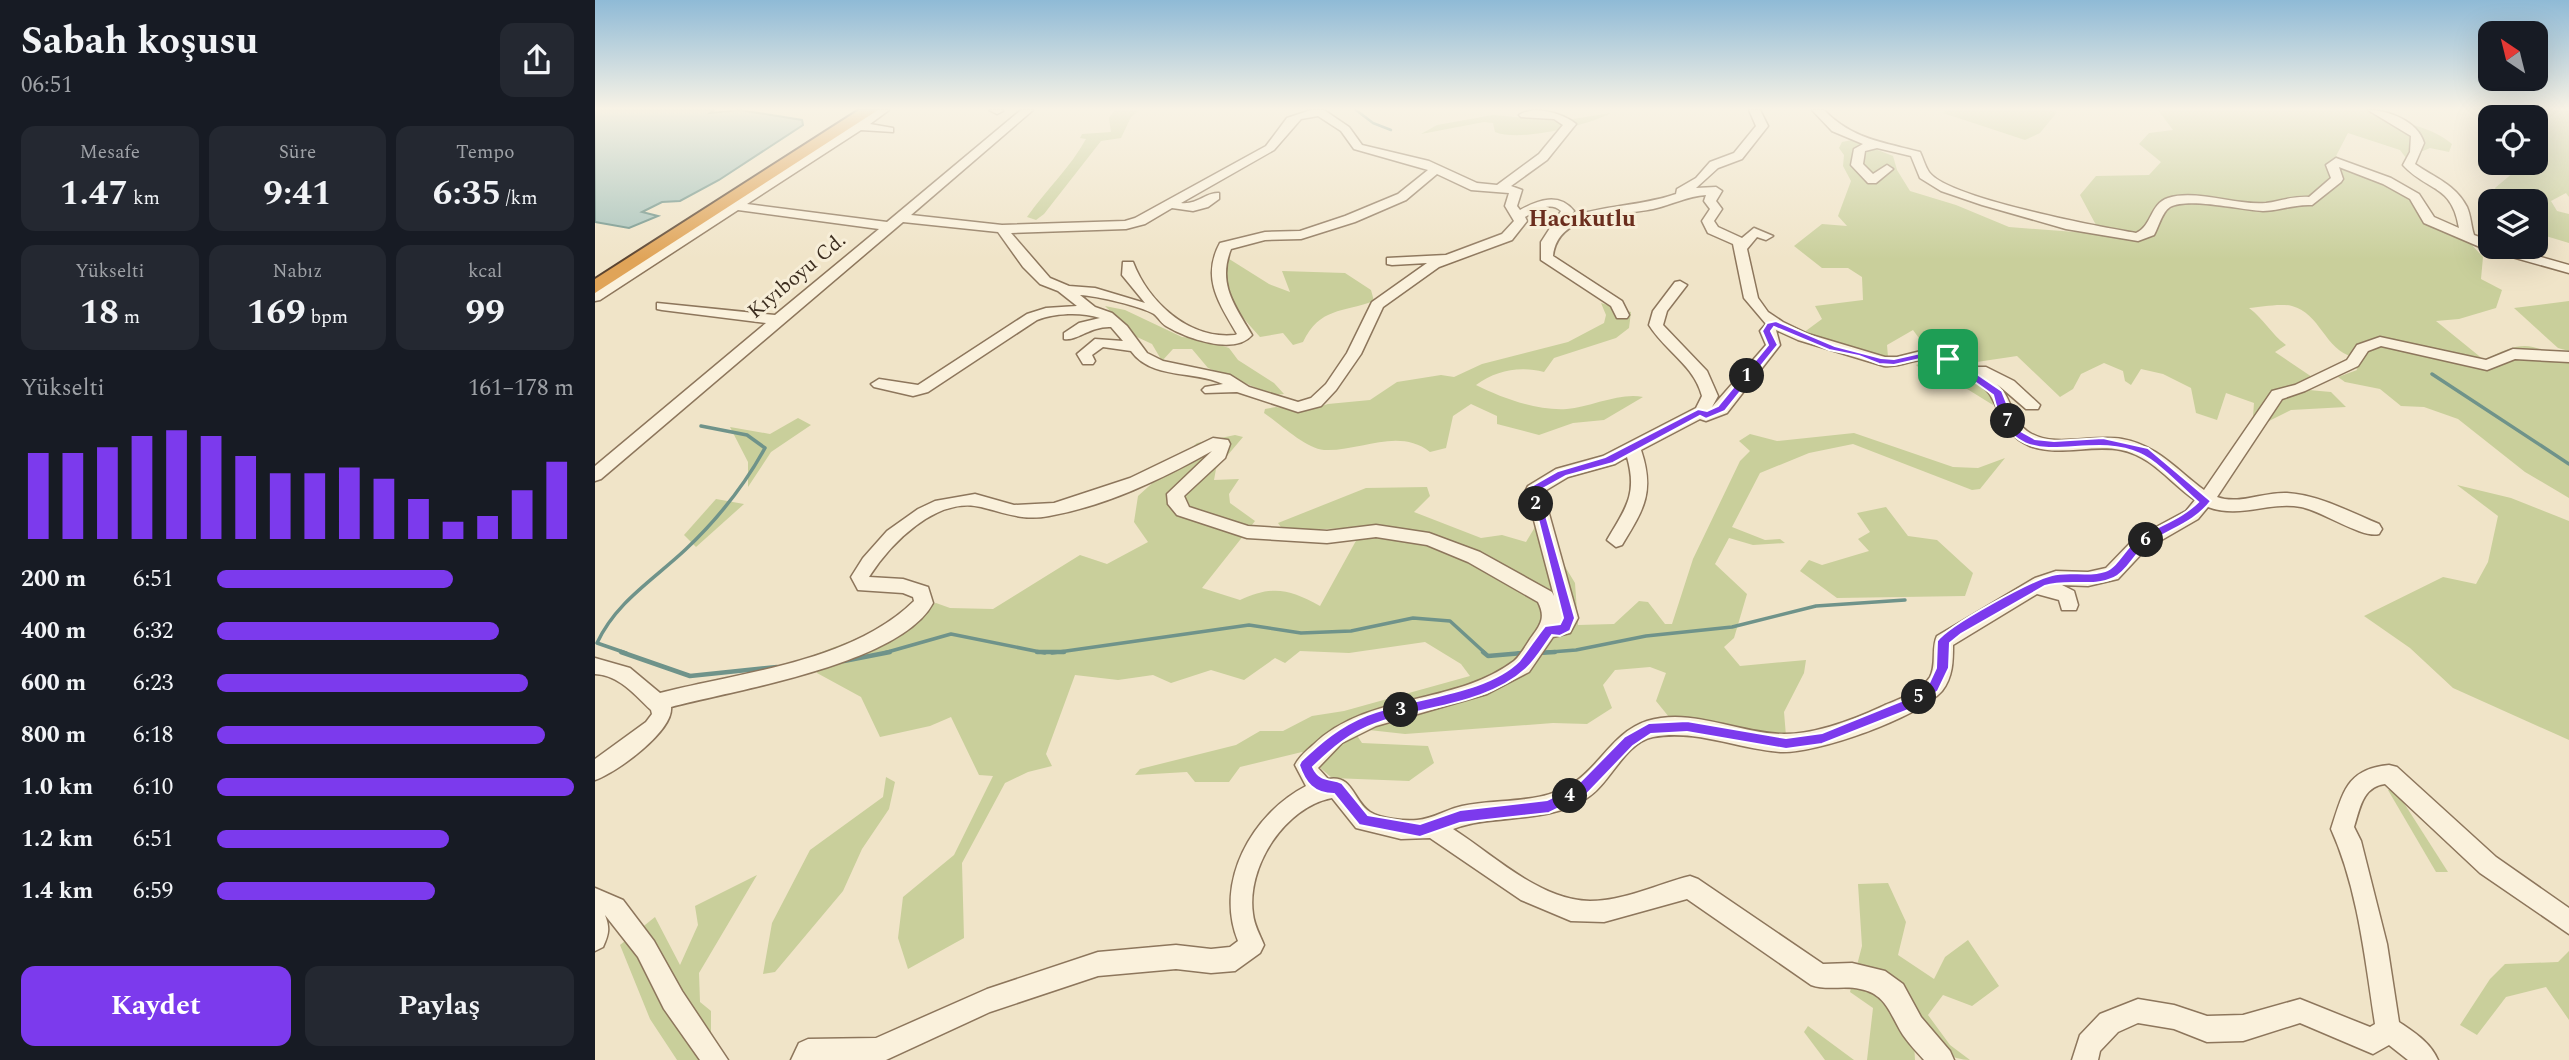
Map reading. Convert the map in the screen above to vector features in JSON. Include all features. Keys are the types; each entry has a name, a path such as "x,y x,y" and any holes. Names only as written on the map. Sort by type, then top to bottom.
{"highway":[{"path":"595,276 788,159"},
{"path":"595,287 793,159"}],"street":[{"path":"595,297 734,206 799,159"},
{"name":"Kıyıboyu Cd.","path":"595,475 969,159"},
{"path":"734,206 894,222 1002,229 1126,225 1249,159"},
{"path":"1002,229 1028,264 1045,281 1066,290 1090,310 1107,316 1116,323 1142,356 1159,365 1205,372 1298,407 1316,402 1331,387 1354,354 1377,305 1434,264 1507,236 1521,221 1520,215 1511,205 1516,190 1475,187 1436,169 1402,159"},
{"path":"1502,187 1540,159"},
{"path":"1553,235 1572,221 1590,215 1613,209 1658,204 1700,181 1714,165 1726,159"},
{"path":"1858,159 1857,165 1872,180 1887,169"},
{"path":"1918,159 1924,175 1945,188 2066,225 2138,237 2149,232 2161,207 2172,201 2218,201 2265,207 2293,200 2312,201 2337,179 2332,165 2336,163 2387,181 2415,197 2429,220 2478,241"},
{"path":"2413,159 2409,165 2445,184 2463,209 2464,229 2469,237"},
{"path":"1128,265 1129,274 1151,298 1157,311 1169,322 1192,332 1228,341 1243,338 1245,335 1220,294 1216,265 1225,246 1265,236 1301,235 1350,219 1402,197 1436,169"},
{"path":"1672,197 1716,191 1710,201 1716,209 1708,221 1713,230 1739,242 1748,293 1757,309 1776,323 1832,348 1861,353 1879,361 1894,362 1934,353 1995,376 2032,405"},
{"path":"1169,204 1193,209 1202,207 1215,196"},
{"path":"1520,215 1546,203 1557,203 1567,208 1568,211 1545,248 1546,257 1617,304 1622,315"},
{"path":"1064,225 1074,239"},
{"path":"1741,248 1754,232 1766,236"},
{"path":"1392,261 1446,258"},
{"path":"2537,259 2569,268"},
{"path":"1549,629 1560,631 1569,618 1534,489 1562,474 1609,460 1702,411 1710,396 1705,376 1667,341 1656,325 1660,310 1679,285"},
{"path":"1066,290 1095,292 1157,311"},
{"path":"662,306 777,320"},
{"path":"879,384 913,391 923,389 1032,317 1046,312 1090,310"},
{"path":"1069,337 1099,321 1116,323"},
{"path":"1702,411 1706,416 1721,409 1773,345 1767,331 1776,323"},
{"path":"1088,361 1084,354 1100,342 1136,347"},
{"path":"804,1060 808,1052 865,1054 877,1051 987,1001 1098,964 1177,957 1211,961 1235,959 1252,945 1240,913 1252,858 1268,831 1288,810 1322,788 1337,787 1364,821 1420,831 1460,816 1549,806 1581,790 1628,741 1649,729 1687,726 1786,744 1822,739 1911,703 1940,678 1944,641 2034,587 2056,578 2088,579 2112,574 2140,544 2192,514 2205,501 2277,394 2300,388 2353,363 2362,348 2371,343 2397,343 2487,365 2513,354 2569,357"},
{"path":"1948,359 1998,393 2002,410 2013,432 2033,442 2054,445 2103,442 2144,451 2205,501 2235,507 2291,499 2326,508 2372,529"},
{"path":"1210,390 1240,387"},
{"path":"656,703 814,663 865,644 914,618 924,603 921,592 903,586 864,585 860,577 867,565 914,517 932,508 976,499 1025,513 1053,510 1150,474 1213,443 1222,444 1219,454 1175,494 1177,504 1183,511 1247,532 1327,537 1376,531 1429,539 1474,557 1545,597 1552,612 1549,629 1522,666 1500,680 1371,719 1335,737 1306,765 1310,775 1322,788"},
{"path":"1616,540 1642,499 1640,471 1632,446"},
{"path":"2034,587 2053,589 2067,596 2069,605"},
{"path":"595,666 627,676 661,707 662,716 653,728 595,771"},
{"path":"2425,1060 2412,1045 2388,1029 2375,944 2350,841 2342,829 2357,786 2369,775 2389,774 2488,865 2569,922"},
{"path":"1431,827 1496,873 1557,906 1589,912 1630,905 1691,887 1820,976 1852,975 1876,980 1894,993 1912,1026 1941,1060"},
{"path":"595,900 615,908 631,928 646,949 673,1000 715,1060"},
{"path":"595,920 599,928 595,939"},
{"path":"2085,1060 2089,1044 2109,1023 2139,1011 2174,1017 2207,1029 2243,1028 2300,1011 2373,1041 2388,1029"}],"green space":[{"path":"1073,159 1087,159 1044,214 1036,220 1027,217 1042,198"},
{"path":"1844,159 1894,159 1910,191 1956,205 2009,227 2089,233 2096,225 2080,195 2096,176 2149,175 2161,162 2158,159 2342,159 2403,193 2413,204 2470,243 2478,252 2478,259 2483,259 2481,279 2502,290 2496,308 2459,319 2436,321 2484,360 2509,349 2527,346 2545,351 2569,363 2569,498 2525,472 2458,419 2424,407 2401,406 2380,389 2345,382 2338,377 2357,370 2353,357 2336,347 2302,310 2292,306 2249,308 2286,345 2275,352 2312,377 2309,390 2331,392 2346,407 2291,410 2265,423 2253,417 2254,403 2226,393 2217,420 2196,413 2191,388 2163,374 2141,369 2131,385 2125,381 2123,371 2104,363 2081,374 2073,389 2060,397 2017,356 1970,363 1950,352 1924,345 1913,330 1887,345 1888,357 1833,345 1803,333 1822,319 1815,306 1863,300 1862,277 1848,268 1822,268 1794,246 1822,224 1847,226 1838,216 1851,181 1843,166"},
{"path":"2548,159 2569,159 2569,197 2566,193 2551,201 2557,211 2569,214 2569,243 2548,237 2548,189 2495,188 2510,175 2548,175"},
{"path":"1226,257 1269,284 1290,292 1282,271 1345,273 1371,290 1374,301 1324,317 1303,342 1293,345 1283,333 1260,337 1231,301 1224,281"},
{"path":"2569,301 2569,351 2558,348 2514,308"},
{"path":"1601,303 1631,312 1629,328 1616,338 1554,358 1544,372 1526,369 1509,371 1476,385 1520,403 1556,409 1576,408 1625,396 1643,397 1604,420 1573,423 1539,435 1497,424 1497,416 1471,404 1453,416 1446,448 1430,452 1405,441 1392,441 1324,450 1309,445 1264,413 1265,409 1276,407 1305,411 1328,404 1370,400 1397,382 1441,375 1454,377 1482,364 1568,342 1604,323 1606,315"},
{"path":"1105,306 1125,310 1182,337 1201,339 1229,348 1238,360 1274,383 1284,394 1274,395 1208,368 1192,349 1173,349 1162,361 1152,344 1137,337"},
{"path":"1931,359 1970,374 1987,388 1993,405 1951,379 1928,376 1916,365"},
{"path":"798,418 811,425 771,452 748,487 748,462 730,427 770,434"},
{"path":"1854,433 1953,467 1978,468 2005,458 1980,489 1972,490 1853,444 1809,453 1760,473 1732,527 1765,540 1780,539 1785,543 1753,545 1729,538 1715,564 1747,594 1734,638 1724,647 1740,666 1806,660 1804,673 1784,712 1786,736 1720,729 1669,717 1656,701 1666,673 1650,667 1615,670 1603,685 1612,708 1587,724 1553,723 1405,734 1369,730 1356,734 1362,743 1428,746 1434,763 1409,781 1332,778 1302,752 1240,767 1229,782 1195,782 1187,772 1135,775 1140,769 1236,745 1260,731 1283,731 1312,716 1344,711 1470,676 1461,664 1425,642 1349,653 1300,651 1285,663 1275,658 1244,680 1211,670 1171,683 1153,675 1118,680 1075,675 1046,754 1052,766 1028,772 1005,783 962,863 964,938 908,969 898,938 903,897 954,855 993,776 979,775 951,717 930,726 880,737 861,697 817,673 811,656 866,635 907,612 936,603 950,608 993,609 1080,555 1107,564 1148,542 1134,522 1138,496 1197,443 1235,435 1243,437 1216,469 1214,480 1239,479 1229,494 1230,503 1255,521 1202,588 1240,600 1262,592 1281,591 1320,606 1363,528 1283,530 1278,523 1366,488 1427,487 1430,496 1414,512 1481,538 1502,535 1526,542 1538,522 1575,583 1578,625 1614,624 1639,601 1648,602 1665,624 1672,624 1693,559 1740,461 1750,451 1739,441 1750,434 1777,441"},
{"path":"2457,485 2511,498 2569,521 2569,740 2453,688 2410,648 2364,616 2443,577 2476,584 2488,562 2498,516"},
{"path":"716,499 744,504 696,547 684,535"},
{"path":"1886,507 1908,536 1937,540 1973,573 1965,596 1837,598 1800,571 1809,560 1822,565 1869,551 1858,539 1870,532 1857,513"},
{"path":"886,777 895,782 889,809 862,849 843,891 775,972 763,974 772,923 810,850 883,797"},
{"path":"2395,789 2448,872 2436,872 2388,790"},
{"path":"757,875 699,973 700,1002 711,1011 711,1060 677,1060 650,1019 620,945 655,917 680,965 698,925 695,906"},
{"path":"1888,883 1906,922 1898,955 1934,979 1945,957 1968,940 1999,986 1972,1006 1943,995 1928,1015 1950,1045 1970,1060 1950,1056 1914,1042 1915,1060 1867,1060 1873,1008 1850,992 1862,946 1858,884"},
{"path":"2569,951 2569,1020 2546,987 2506,997 2477,1035 2460,1025 2490,979 2505,964 2558,962"},
{"path":"1808,1026 1854,1060 1825,1060 1804,1032"}],"water":[{"path":"595,159 750,159 680,201 662,202 642,212 658,216 629,228 595,222"}],"waterway":[{"path":"2432,374 2569,464"},
{"path":"626,653 597,643 605,628 636,592 708,527 739,489 765,448 747,435 701,426"},
{"path":"1555,652 1538,653 1576,650 1646,636 1732,627 1816,606 1905,600"},
{"path":"1059,652 1249,625 1301,633 1351,631 1413,618 1450,621 1485,653"},
{"path":"884,653 951,634 1040,652"},
{"path":"621,652 690,676 777,667"},
{"path":"844,661 890,652"},
{"path":"1040,652 1059,652"},
{"path":"1040,652 1045,653"},
{"path":"1052,653 1059,652"},
{"path":"1059,652 1064,652"},
{"path":"1483,652 1488,656 1523,653 1518,653"}],"district":[{"name":"Hacıkutlu","path":"1582,219"}],"route":[{"path":"1776,323 1832,348 1861,353 1879,361 1894,362 1934,353 1948,359 1998,393 2002,410 2013,432 2033,442 2054,445 2120,443 2144,451 2205,501 2192,514 2140,544 2120,569 2112,574 2088,579 2056,578 2041,583 1957,631 1944,641 1943,668 1934,687 1911,703 1822,739 1786,744 1715,734 1687,726 1649,729 1628,741 1611,763 1581,790 1549,806 1460,816 1420,831 1364,821 1337,787 1322,788 1310,775 1306,765 1335,737 1371,719 1500,680 1522,666 1549,629 1560,631 1565,627 1569,618 1534,489 1562,474 1609,460 1642,440 1702,411 1706,416 1721,409 1773,345 1767,331 1770,325 1776,323"}]}
